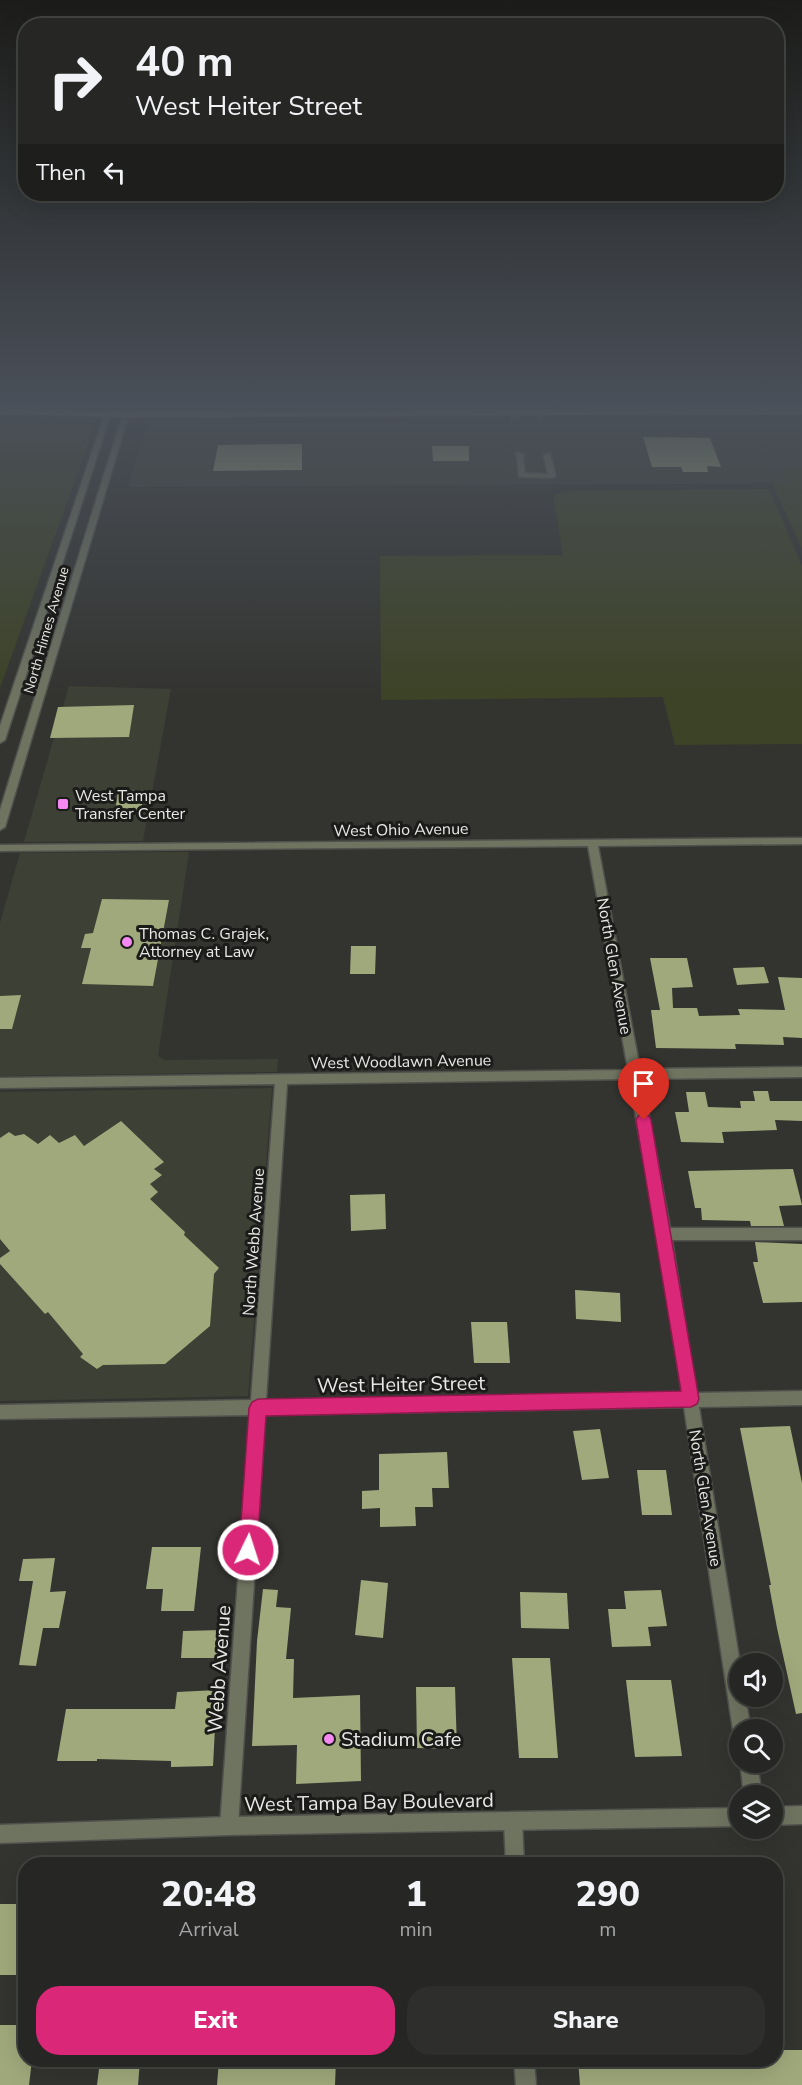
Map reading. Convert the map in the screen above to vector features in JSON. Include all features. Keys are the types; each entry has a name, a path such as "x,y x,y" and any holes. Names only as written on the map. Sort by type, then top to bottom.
{"street":[{"name":"North Himes Avenue","path":"0,740 78,504"},
{"name":"North Himes Avenue","path":"0,827 98,504"},
{"path":"29,653 53,652"},
{"name":"West Ohio Avenue","path":"0,848 802,841"},
{"name":"North Glen Avenue","path":"592,842 664,1234 740,1719"},
{"name":"West Woodlawn Avenue","path":"0,1083 802,1072"},
{"name":"North Webb Avenue","path":"258,1408 281,1080"},
{"path":"664,1234 802,1234"},
{"name":"West Heiter Street","path":"0,1412 802,1398"},
{"name":"Webb Avenue","path":"229,1826 258,1408"},
{"path":"783,1816 802,1815"},
{"name":"West Tampa Bay Boulevard","path":"0,1834 229,1826 729,1816"},
{"path":"513,1822 515,1857"},
{"path":"525,2067 526,2085"}],"shaded area":[{"path":"69,686 171,689 143,841 24,842"},
{"path":"189,852 158,1056 164,1060 278,1059 277,1072 0,1076 0,923 20,853"},
{"path":"272,1088 248,1396 0,1401 0,1092"}],"green space":[{"path":"0,504 66,504 0,688"},
{"path":"555,504 776,504 802,566 802,744 675,745 663,697 381,700 380,556 563,555"},
{"path":"782,504 802,504 802,549"}],"building":[{"path":"134,705 129,737 50,738 58,707"},
{"path":"144,790 141,812 115,813 118,791"},
{"path":"102,899 169,900 153,986 82,984 91,948 81,948 85,934 93,933"},
{"path":"351,946 376,946 375,974 350,974"},
{"path":"650,958 687,958 693,987 672,988 673,1008 697,1008 699,1016 740,1015 738,1009 785,1010 778,977 802,978 802,1038 783,1037 784,1045 735,1044 736,1049 656,1048 651,1010 660,1010"},
{"path":"764,967 769,983 737,985 733,968"},
{"path":"21,995 12,1029 0,1029 0,996"},
{"path":"753,1091 768,1091 770,1101 802,1101 802,1121 775,1120 777,1130 722,1132 724,1143 681,1142 675,1112 689,1112 686,1092 705,1092 708,1107 741,1108 740,1101 755,1101"},
{"path":"121,1121 164,1162 154,1169 162,1175 150,1184 158,1192 150,1199 219,1268 214,1274 210,1326 165,1364 103,1365 97,1369 80,1357 83,1354 48,1312 45,1314 0,1264 0,1258 10,1251 0,1239 0,1138 9,1132 15,1136 24,1134 38,1144 50,1135 59,1143 75,1135 84,1146"},
{"path":"793,1169 802,1205 779,1206 784,1226 751,1226 750,1221 702,1220 701,1208 695,1208 688,1171"},
{"path":"385,1194 386,1229 351,1231 350,1195"},
{"path":"755,1242 802,1244 802,1302 763,1303 753,1262 758,1262"},
{"path":"575,1290 620,1293 621,1322 576,1319"},
{"path":"471,1322 507,1322 510,1363 474,1363"},
{"path":"790,1426 802,1483 802,1713 796,1714 777,1628 769,1585 771,1585 740,1428"},
{"path":"600,1429 609,1478 582,1480 573,1431"},
{"path":"447,1452 449,1488 432,1488 433,1507 415,1507 416,1526 380,1527 380,1508 362,1509 362,1491 379,1490 379,1454"},
{"path":"637,1470 666,1470 672,1515 642,1515"},
{"path":"152,1547 201,1547 194,1611 161,1611 163,1589 146,1589"},
{"path":"55,1558 50,1592 66,1591 59,1628 43,1628 36,1666 19,1665 33,1581 19,1581 23,1559"},
{"path":"361,1580 388,1583 383,1638 355,1635"},
{"path":"263,1589 278,1590 276,1607 291,1608 286,1659 294,1659 293,1698 360,1695 361,1781 296,1784 297,1745 252,1746 257,1641"},
{"path":"661,1590 667,1626 648,1627 651,1646 612,1647 608,1609 626,1609 624,1591"},
{"path":"520,1592 567,1593 569,1629 521,1628"},
{"path":"222,1630 220,1658 181,1658 183,1631"},
{"path":"512,1658 550,1658 558,1758 519,1758"},
{"path":"626,1680 671,1680 682,1756 635,1757"},
{"path":"416,1687 455,1687 457,1749 417,1748"},
{"path":"217,1690 213,1766 171,1767 171,1761 97,1759 97,1761 57,1761 66,1709 175,1709 177,1692"},
{"path":"0,1904 18,1904 18,1975 0,1975"},
{"path":"0,2025 18,2025 18,2067 31,2067 29,2085 0,2085"},
{"path":"783,2050 802,2050 802,2085 580,2085 579,2067 783,2067"},
{"path":"99,2067 140,2067 138,2085 97,2085"},
{"path":"218,2067 336,2067 335,2085 217,2085"}],"place":[{"name":"West Tampa Transfer Center","path":"63,804"},
{"name":"Thomas C. Grajek, Attorney at Law","path":"127,942"},
{"name":"Stadium Cafe","path":"329,1739"}],"route":[{"path":"248,1550 258,1408 691,1399 644,1120"}]}
